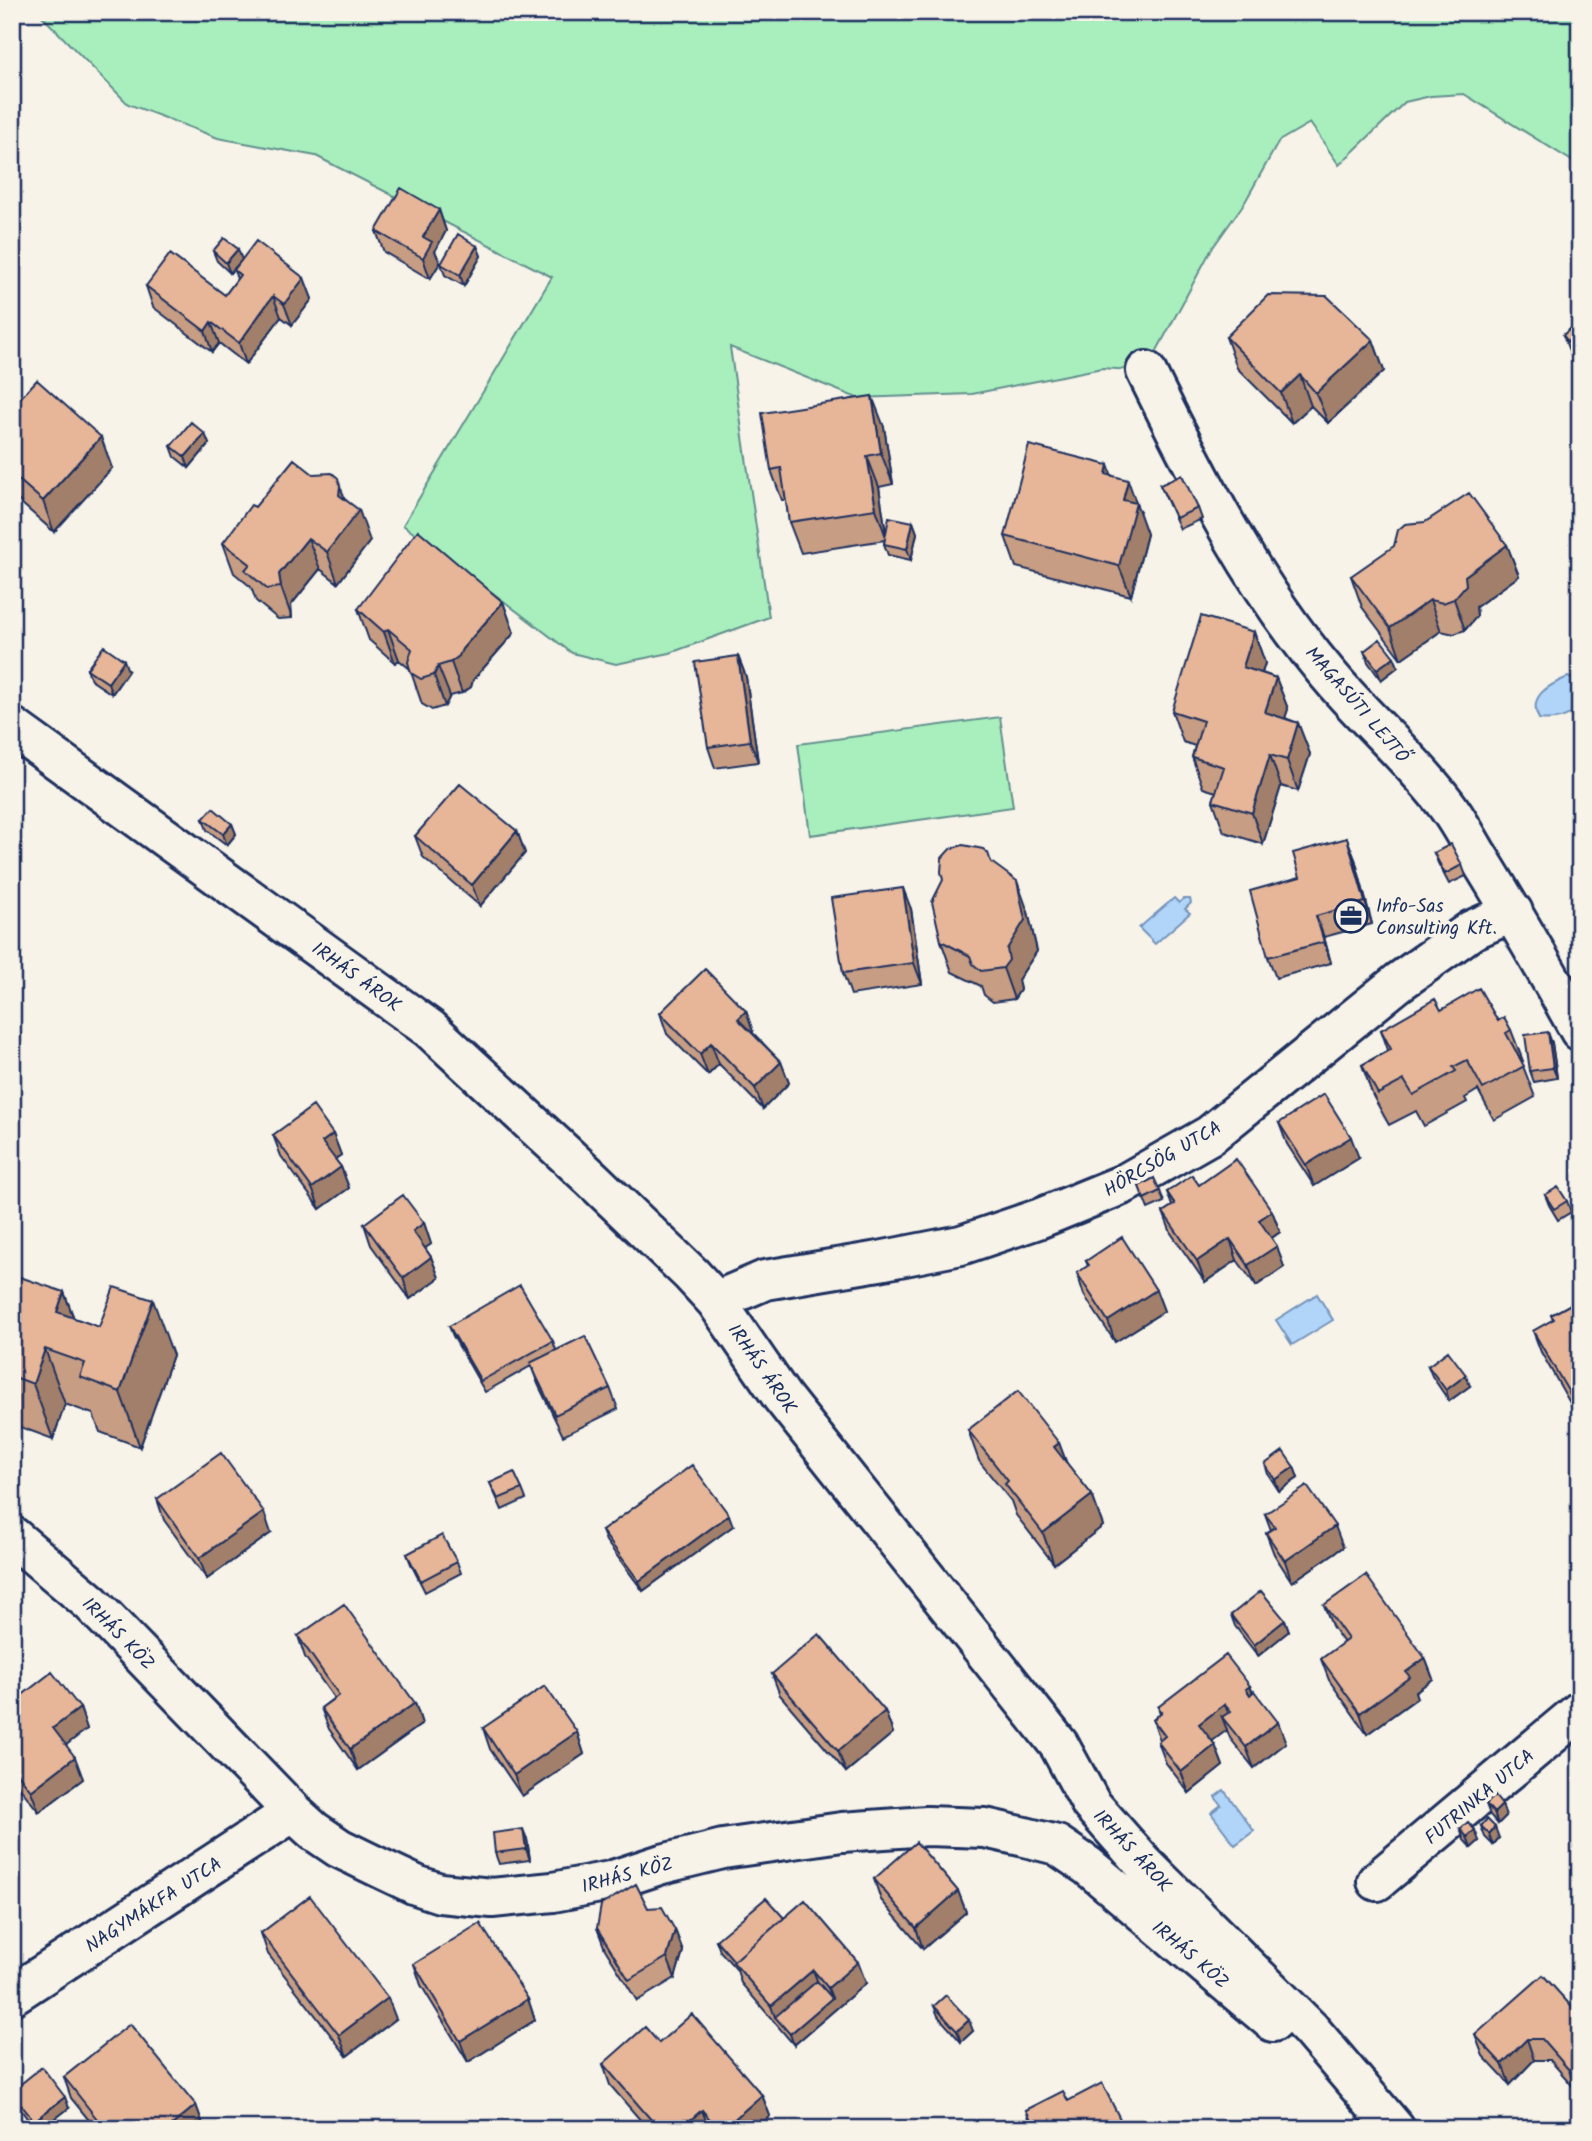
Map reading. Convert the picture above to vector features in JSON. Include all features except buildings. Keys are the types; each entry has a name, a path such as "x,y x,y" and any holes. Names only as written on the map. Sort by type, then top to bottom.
{"street":[{"name":"MAGASÚTI LEJTŐ","path":"1146,371 1204,489 1247,561 1291,626 1337,686 1446,804 1513,912 1580,1031"},
{"name":"IRHÁS ÁROK","path":"12,727 430,1029 591,1178 716,1301 782,1397 1059,1745 1091,1804 1143,1863 1310,2029 1395,2129"},
{"name":"HÖRCSÖG UTCA","path":"716,1301 765,1280 961,1245 1038,1219 1124,1184 1210,1135 1399,982 1472,930 1513,912"},
{"name":"IRHÁS KÖZ","path":"12,1536 91,1604 293,1812 339,1848 416,1885 440,1893 492,1898 553,1892 587,1886 723,1849 842,1832 927,1826 985,1828 1057,1845 1088,1866 1271,2022 1310,2029"},
{"name":"FUTRINKA UTCA","path":"1377,1881 1580,1711"},
{"name":"NAGYMÁKFA UTCA","path":"12,1995 293,1812"}],"green space":[{"path":"38,12 1580,12 1580,166 1464,94 1431,96 1405,102 1339,165 1310,123 1279,141 1245,202 1211,250 1146,371 1102,368 972,394 857,398 730,347 769,617 670,653 616,664 572,653 403,525 552,277 316,156 218,138 128,104"},
{"path":"1000,717 1013,807 810,835 798,744"}],"water":[{"path":"1568,677 1580,683 1580,707 1561,718 1539,719 1536,704 1542,692"},
{"path":"1174,898 1179,903 1183,899 1190,899 1191,903 1185,909 1190,913 1155,944 1139,928"},
{"path":"1317,1294 1333,1320 1292,1345 1276,1320"},
{"path":"1224,1790 1254,1831 1235,1845 1211,1813 1221,1805 1215,1797"}],"place":[{"name":"Info-Sas Consulting Kft.","path":"1351,916"}]}
